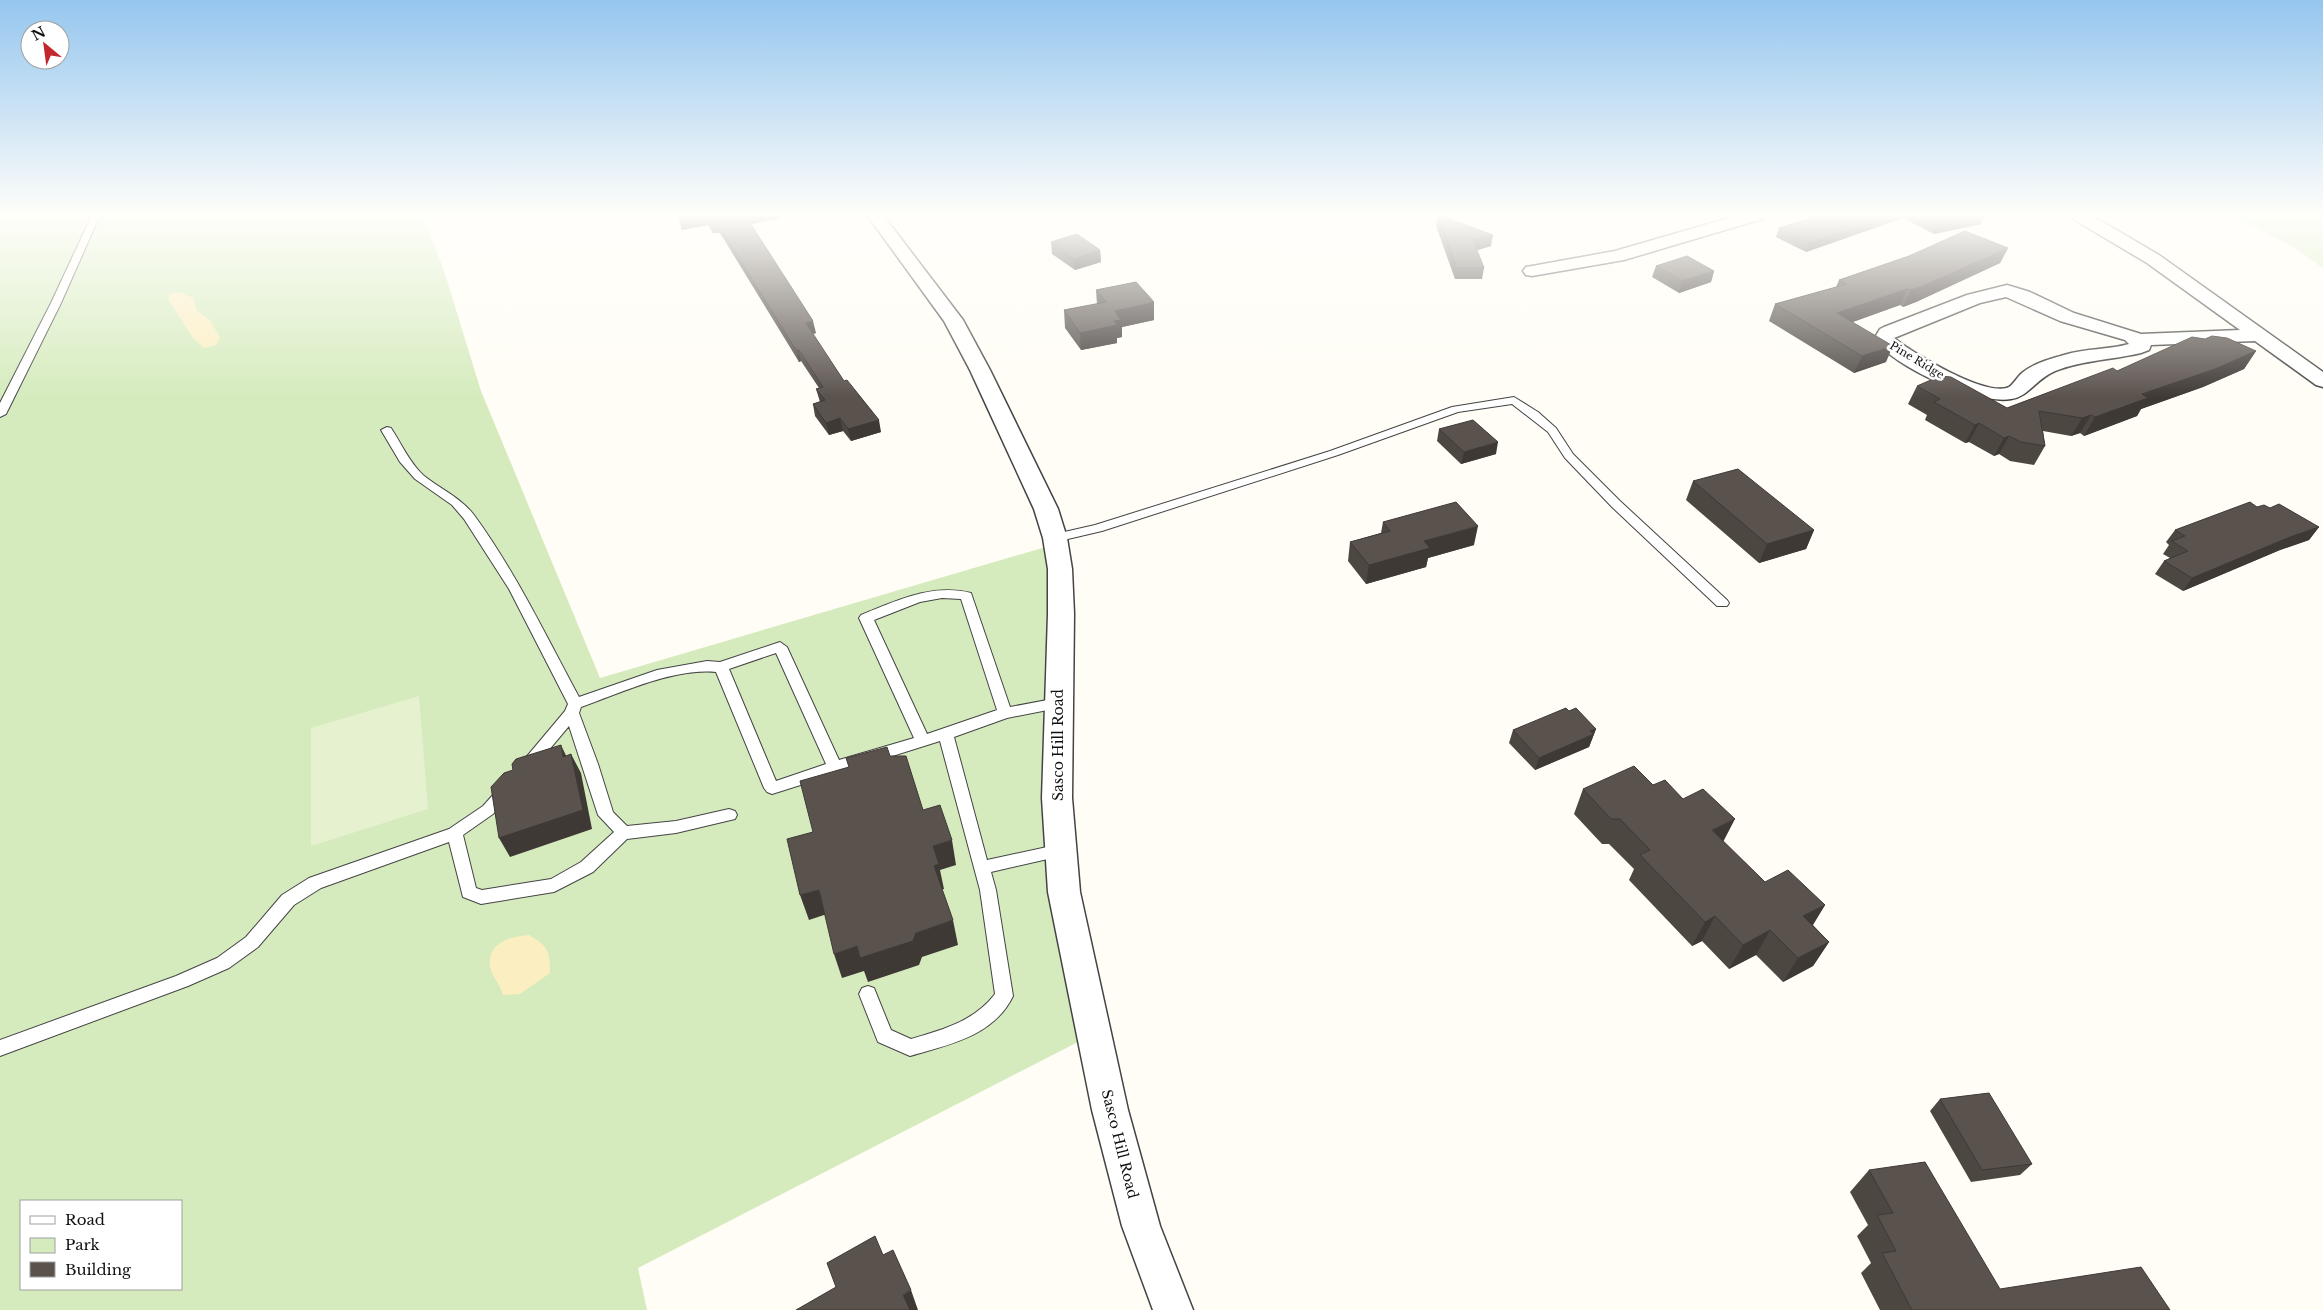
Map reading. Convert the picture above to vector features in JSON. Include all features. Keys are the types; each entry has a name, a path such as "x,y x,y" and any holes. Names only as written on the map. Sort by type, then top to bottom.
{"street":[{"name":"Sasco Hill Road","path":"922,276 964,340 1046,509 1055,538 1060,569 1061,614 1057,798 1064,892 1110,1110 1141,1226 1172,1310"},
{"path":"2176,276 2323,381"},
{"name":"Pine Ridge","path":"2136,340 2142,346 2131,350 2091,353 2059,363 2029,377 2015,392 2006,395 1995,395 1968,387 1948,378 1892,347 1884,339 1887,333 1899,327 1918,322 1991,292 2007,291 2023,296 2066,317 2132,336 2136,340 2260,335"}],"lane":[{"path":"0,414 68,276"},
{"path":"1055,538 1098,528 1334,453 1456,409 1514,400 1552,430 1569,456 1664,550 1722,604"},
{"path":"387,430 406,462 419,477 456,502 469,517 524,604 573,708 606,815 616,823 623,833"},
{"path":"922,740 866,618 929,596 955,593 966,596 1005,713"},
{"path":"0,1048 182,981 223,963 252,942 288,900 315,883 455,833 488,810 573,708 657,675 707,666 721,667 780,646 836,767"},
{"path":"721,667 772,788 946,734 1005,713 1058,703"},
{"path":"868,994 884,1036 910,1048 968,1030 992,1013 1004,996 988,890 946,734"},
{"path":"455,833 469,892 481,897 554,884 587,867 623,833 676,827 729,815"},
{"path":"982,868 1061,850"}],"green space":[{"path":"0,276 446,276 481,391 600,678 1049,546 1055,588 1045,656 1041,803 1054,856 1059,953 1080,1041 638,1268 647,1310 0,1310"},
{"path":"419,696 428,809 311,846 311,728"}],"sand":[{"path":"176,292 183,293 194,299 196,310 210,320 220,338 216,345 204,348 193,338 168,299 170,294"},
{"path":"529,935 540,942 547,950 550,973 520,994 503,995 490,966 492,951 508,939"}],"building":[{"path":"750,276 784,276 813,321 806,323 844,381 847,380 879,420 848,429 840,418 826,423 813,404 825,400 816,389 823,387 799,350 796,350"},
{"path":"1674,276 1698,276 1682,281"},
{"path":"1850,276 1945,276 1923,286 1911,290 1907,289 1837,313 1893,346 1862,356 1775,304 1847,284 1839,280"},
{"path":"1136,282 1154,302 1115,311 1121,320 1114,321 1117,325 1080,333 1064,310 1106,302 1096,290"},
{"path":"2212,336 2227,338 2256,351 2215,369 2142,394 2148,398 2095,417 2091,415 2082,418 2039,411 2045,446 2021,442 2009,436 2004,438 1979,423 1975,425 1934,402 1940,399 1917,386 1940,376 1951,377 2007,408 2113,368 2117,371 2192,337 2205,339"},
{"path":"1473,420 1498,442 1464,452 1439,429"},
{"path":"1738,469 1814,530 1767,544 1693,481"},
{"path":"1456,502 1478,526 1424,541 1430,548 1369,565 1350,542 1390,531 1383,522"},
{"path":"2250,502 2257,507 2264,505 2270,508 2279,504 2319,527 2290,537 2192,578 2164,561 2188,551 2172,541 2185,536 2175,530"},
{"path":"1566,708 1569,711 1576,708 1596,729 1590,731 1594,734 1539,758 1513,730"},
{"path":"561,745 563,757 571,754 583,810 499,838 491,787 504,773 513,770 512,764 516,759"},
{"path":"887,747 890,756 906,756 923,810 940,805 952,840 933,846 939,864 934,866 953,920 916,933 913,941 860,958 857,946 834,954 819,890 800,895 787,839 813,832 800,781 849,767 846,758"},
{"path":"1634,766 1653,785 1665,780 1683,799 1703,789 1735,819 1712,830 1765,882 1788,870 1825,905 1803,916 1829,942 1798,958 1770,930 1743,945 1715,916 1705,922 1640,855 1650,850 1620,819 1611,819 1583,789"},
{"path":"1989,1093 2032,1164 1982,1170 1940,1099"},
{"path":"1925,1162 2000,1289 2141,1267 2170,1310 1912,1310 1882,1253 1896,1251 1877,1215 1893,1213 1869,1170"},
{"path":"875,1236 883,1255 893,1250 911,1290 903,1295 910,1310 796,1310 836,1287 827,1263"}]}
